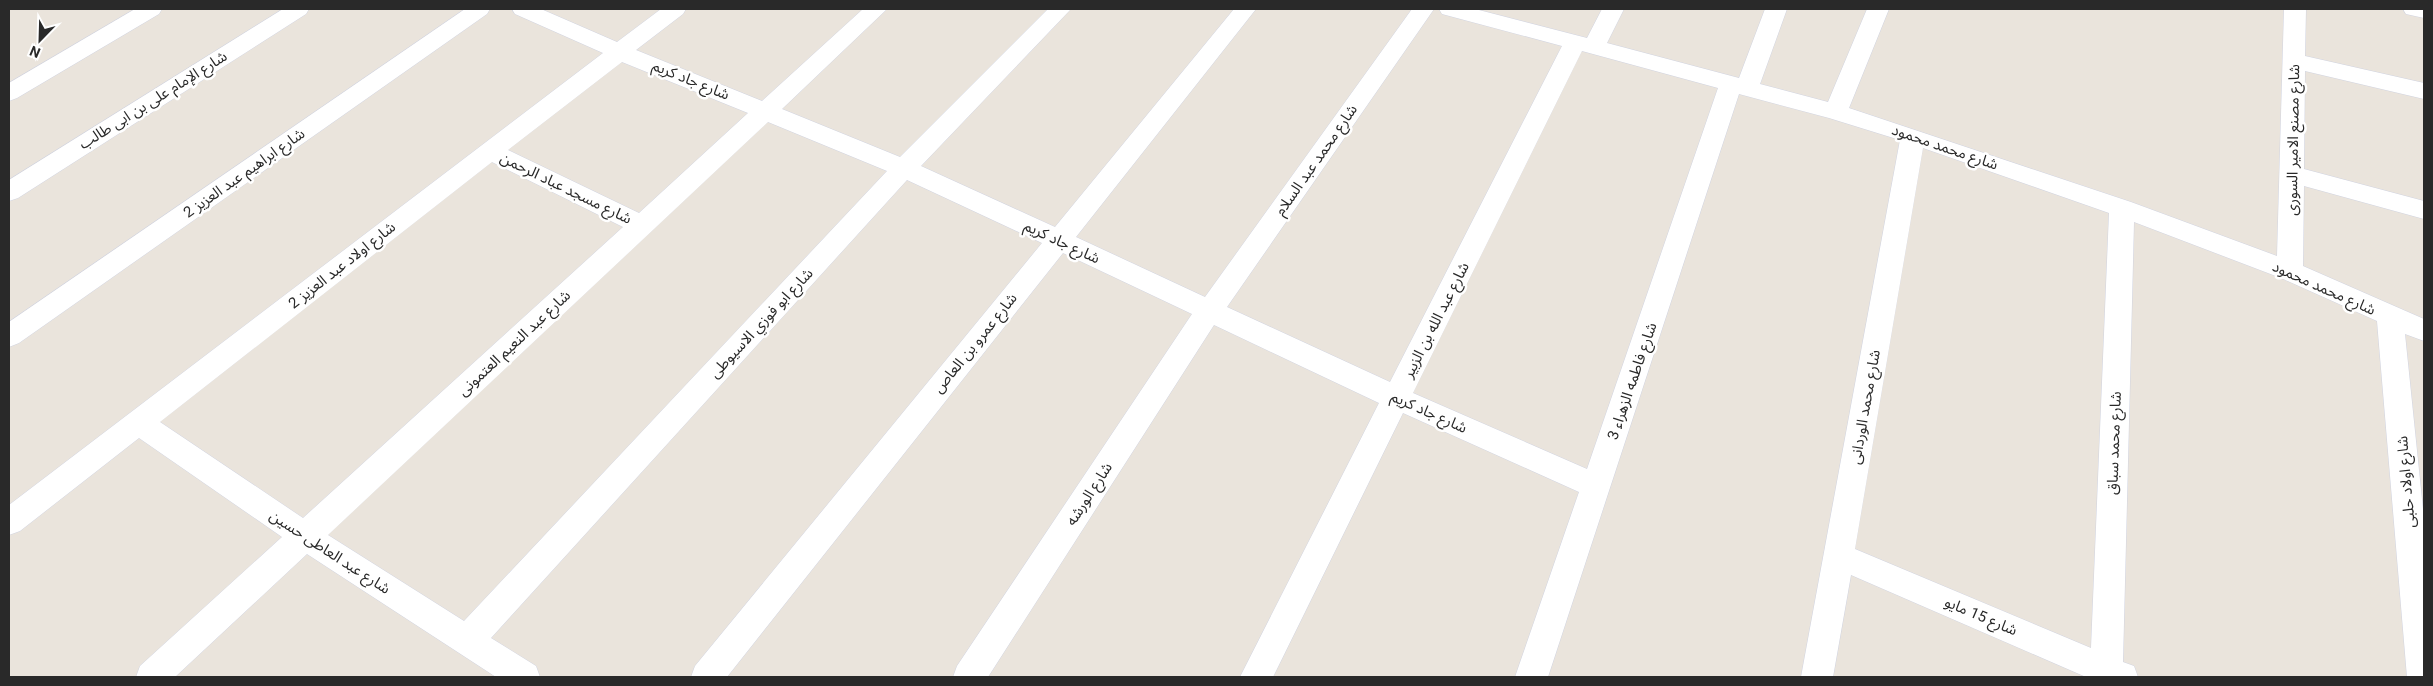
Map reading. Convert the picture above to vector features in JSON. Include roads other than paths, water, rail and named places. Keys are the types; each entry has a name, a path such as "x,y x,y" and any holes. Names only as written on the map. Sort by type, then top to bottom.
{"street":[{"path":"9,93 152,9"},
{"name":"شارع الإمام على بن ابى طالب","path":"9,192 298,9"},
{"name":"شارع ابراهيم عبد العزيز 2","path":"9,336 479,9"},
{"name":"شارع جاد كريم","path":"523,9 619,52 904,168 1397,398 1596,486"},
{"name":"شارع اولاد عبد العزيز 2","path":"9,522 675,9"},
{"name":"شارع عبد النعيم العتمونى","path":"152,677 876,9"},
{"name":"شارع ابو فوزي الاسيوطى","path":"467,640 904,168 1060,9"},
{"name":"شارع عمرو بن العاص","path":"707,677 1245,9"},
{"name":"شارع محمد عبد السلام","path":"1210,311 1423,9"},
{"name":"شارع محمد محمود","path":"1450,9 1836,112 1913,136 2122,208 2290,270 2424,331"},
{"name":"شارع عبد الله بن الزبير","path":"1256,677 1397,398 1584,46 1613,9"},
{"name":"شارع فاطمه الزهراء 3","path":"1532,677 1596,486 1739,86 1776,9"},
{"path":"1836,112 1878,9"},
{"name":"شارع مصنع الامير السورى","path":"2290,270 2295,9"},
{"path":"2414,9 2424,11"},
{"path":"2294,61 2424,91"},
{"name":"شارع محمد الوردانى","path":"1817,677 1913,136"},
{"name":"شارع مسجد عباد الرحمن","path":"490,151 642,225"},
{"path":"2292,174 2424,210"},
{"name":"شارع محمد سباق","path":"2112,675 2122,208"},
{"name":"شارع الورشه","path":"969,677 1210,311"},
{"name":"شارع اولاد حلبى","path":"2390,317 2424,677"},
{"name":"شارع عبد العاطى حسين","path":"138,422 304,536 524,677"},
{"name":"شارع 15 مايو","path":"1839,556 2112,675"}]}
